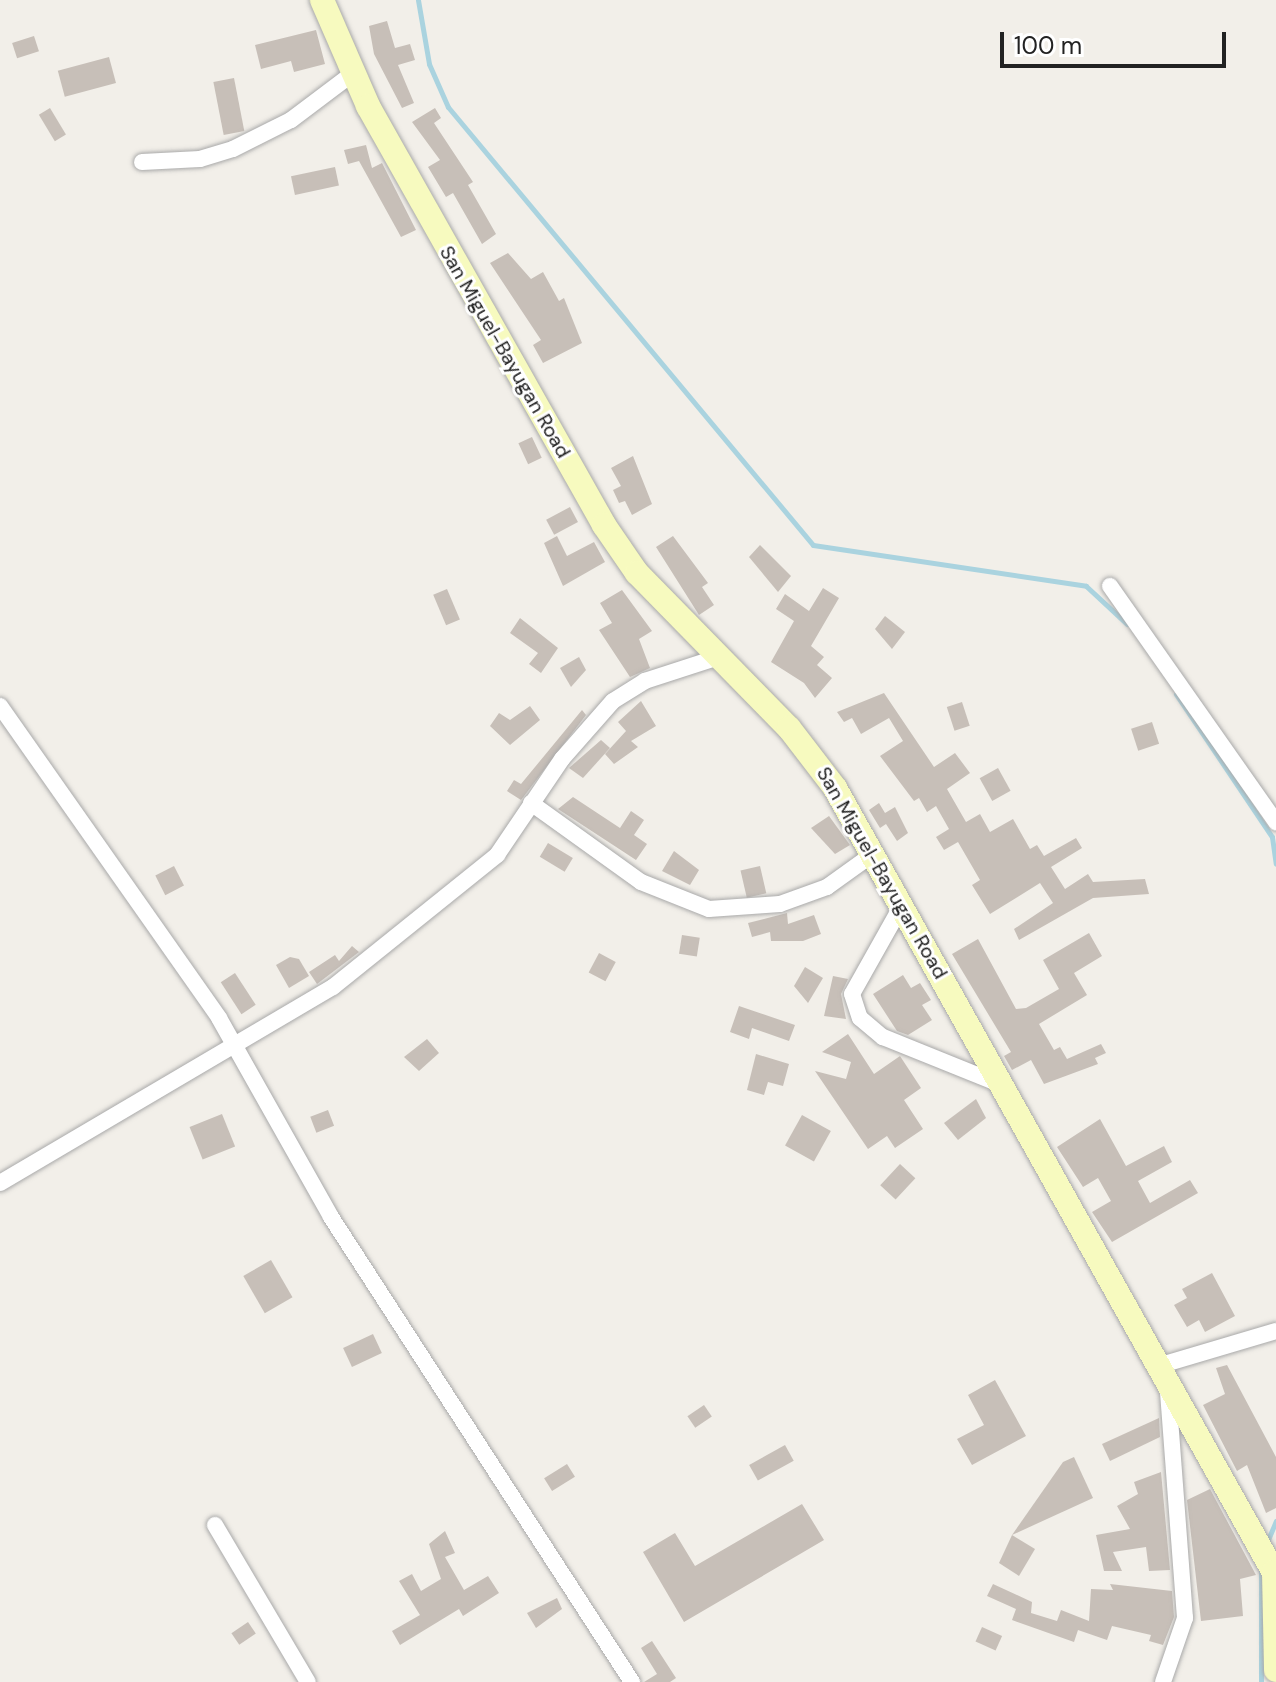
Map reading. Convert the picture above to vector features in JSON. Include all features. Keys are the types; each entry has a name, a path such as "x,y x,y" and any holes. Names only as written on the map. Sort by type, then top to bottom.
{"main road":[{"name":"San Miguel-Bayugan Road","path":"322,0 352,74 604,525 637,573 815,758 902,905 1273,1570"},
{"path":"1273,1570 1276,1670"}],"street":[{"path":"142,162 200,159 233,149 291,120 352,74"},
{"path":"1110,586 1276,822"},
{"path":"0,1183 237,1048 333,987 497,855 562,759 629,688 719,657"},
{"path":"0,706 237,1048 331,1217 632,1682"},
{"path":"531,803 641,882 709,909 780,904 827,887 873,854"},
{"path":"902,905 852,994 860,1018 883,1037 1004,1086"},
{"path":"1163,1682 1185,1618 1163,1375 1276,1331"},
{"path":"215,1525 308,1682"}],"building":[{"path":"387,21 395,48 410,44 415,60 398,65 414,103 402,108 374,54 369,26"},
{"path":"316,30 325,64 294,72 291,61 261,69 255,45"},
{"path":"34,36 39,51 17,58 12,43"},
{"path":"109,57 116,83 65,97 58,71"},
{"path":"234,78 244,131 224,135 213,82"},
{"path":"50,108 66,135 55,141 39,115"},
{"path":"435,108 441,118 434,123 473,182 468,185 496,234 482,244 453,193 446,197 428,167 440,160 412,122"},
{"path":"366,145 372,168 382,163 416,230 401,237 359,161 348,164 344,150"},
{"path":"335,167 339,186 295,195 291,176"},
{"path":"508,253 531,279 543,272 559,301 564,298 582,343 543,363 533,345 541,340 490,263"},
{"path":"532,437 542,458 528,464 518,443"},
{"path":"633,456 652,504 632,515 625,501 619,503 613,490 621,486 611,468"},
{"path":"570,507 578,522 554,535 546,520"},
{"path":"557,536 567,556 594,542 605,562 563,586 544,543"},
{"path":"673,536 708,583 702,587 714,605 699,615 656,547"},
{"path":"760,545 791,576 778,592 749,557"},
{"path":"823,588 839,598 811,646 824,657 817,665 832,678 815,698 804,683 771,662 794,621 776,609 785,594 809,611"},
{"path":"447,589 460,619 446,625 433,595"},
{"path":"622,590 652,631 639,639 650,668 630,677 599,630 612,623 600,603"},
{"path":"885,616 905,632 892,649 875,629"},
{"path":"520,618 558,648 541,673 529,664 538,653 510,633"},
{"path":"579,657 586,670 571,687 560,668"},
{"path":"884,693 934,767 955,753 970,773 947,789 966,822 980,814 990,832 1013,819 1030,849 1037,845 1044,856 1076,838 1082,848 1051,867 1065,889 1088,874 1093,882 1145,879 1149,894 1093,898 1019,940 1014,929 1053,903 1040,883 990,914 972,885 980,880 958,842 944,850 936,837 949,829 936,806 927,812 919,798 914,801 880,756 903,741 889,718 861,734 852,718 844,722 837,712"},
{"path":"641,701 656,726 631,741 638,747 614,764 605,754 626,731 618,722"},
{"path":"962,702 970,726 955,731 947,707"},
{"path":"530,706 540,720 510,745 490,726 499,713 510,720"},
{"path":"582,710 586,715 521,800 507,791 514,780 521,784"},
{"path":"1152,722 1159,744 1138,751 1131,729"},
{"path":"601,740 610,748 583,778 569,768"},
{"path":"998,768 1011,791 992,801 980,778"},
{"path":"573,797 620,828 631,811 644,820 634,835 647,844 636,860 558,809"},
{"path":"879,803 885,813 895,807 908,833 897,841 886,824 880,828 869,810"},
{"path":"829,816 850,845 835,854 811,828"},
{"path":"548,843 573,858 565,872 540,857"},
{"path":"674,851 699,870 690,885 662,871"},
{"path":"174,866 184,886 165,895 155,876"},
{"path":"760,866 766,893 747,898 741,870"},
{"path":"787,913 788,924 814,915 821,934 803,941 771,941 770,932 752,937 748,923"},
{"path":"1089,933 1102,956 1074,973 1087,995 1039,1024 1054,1050 1060,1047 1067,1059 1101,1044 1106,1053 1095,1058 1098,1064 1044,1084 1031,1060 1012,1070 1004,1056 1011,1052 952,954 978,939 1016,1009 1026,1008 1059,989 1043,960"},
{"path":"682,935 700,938 697,957 679,954"},
{"path":"352,946 359,952 317,984 309,972 335,955 339,961"},
{"path":"599,953 616,962 605,981 589,972"},
{"path":"290,957 299,959 309,976 289,988 276,965"},
{"path":"805,967 823,978 808,1003 794,986"},
{"path":"235,973 256,1005 241,1014 221,982"},
{"path":"903,975 911,988 920,983 931,1000 922,1005 932,1020 908,1035 897,1031 873,994"},
{"path":"833,976 848,979 841,994 846,1019 824,1016"},
{"path":"739,1006 795,1025 789,1041 752,1028 749,1039 730,1032"},
{"path":"848,1034 874,1074 900,1056 921,1088 904,1100 923,1129 895,1148 887,1136 868,1149 815,1071 846,1079 851,1062 822,1052"},
{"path":"427,1039 439,1053 419,1071 404,1057"},
{"path":"756,1054 789,1064 783,1086 768,1082 764,1095 747,1090"},
{"path":"976,1099 986,1118 958,1140 944,1123"},
{"path":"328,1110 334,1126 316,1133 310,1117"},
{"path":"222,1114 235,1146 203,1160 190,1127"},
{"path":"802,1115 831,1131 814,1162 785,1146"},
{"path":"1100,1119 1126,1166 1164,1146 1172,1162 1138,1181 1150,1203 1190,1180 1198,1193 1112,1242 1092,1212 1111,1201 1098,1178 1083,1187 1057,1147"},
{"path":"900,1164 915,1178 896,1200 880,1185"},
{"path":"271,1260 292,1297 265,1313 243,1276"},
{"path":"1212,1273 1235,1316 1205,1332 1199,1320 1187,1327 1174,1305 1187,1298 1182,1289"},
{"path":"373,1334 382,1353 352,1367 343,1348"},
{"path":"1227,1365 1276,1457 1276,1508 1266,1513 1247,1465 1237,1471 1203,1405 1225,1394 1216,1368"},
{"path":"995,1380 1026,1436 972,1465 957,1439 984,1425 968,1395"},
{"path":"704,1405 712,1417 695,1428 687,1416"},
{"path":"1159,1418 1160,1437 1110,1461 1102,1444"},
{"path":"785,1445 794,1461 758,1481 749,1465"},
{"path":"1074,1457 1093,1498 1012,1535 1063,1462"},
{"path":"567,1464 575,1477 552,1491 544,1478"},
{"path":"1161,1472 1170,1570 1149,1571 1146,1547 1113,1552 1122,1571 1104,1571 1096,1535 1130,1529 1117,1506 1138,1494 1134,1482"},
{"path":"1210,1489 1256,1575 1240,1579 1243,1616 1201,1621 1187,1500"},
{"path":"802,1504 824,1540 684,1622 643,1552 675,1533 695,1566"},
{"path":"445,1531 455,1553 445,1557 464,1590 488,1576 499,1593 463,1616 459,1609 400,1645 392,1631 420,1615 399,1581 412,1574 421,1591 441,1579 429,1544"},
{"path":"1012,1535 1035,1549 1019,1576 999,1563"},
{"path":"993,1584 1032,1602 1031,1613 1057,1621 1061,1610 1089,1621 1091,1589 1113,1590 1110,1584 1172,1591 1174,1617 1163,1645 1149,1641 1151,1635 1112,1626 1107,1640 1078,1630 1074,1642 1012,1620 1016,1609 987,1596"},
{"path":"557,1598 562,1609 536,1628 527,1613"},
{"path":"248,1622 256,1634 239,1645 231,1633"},
{"path":"982,1627 1002,1636 996,1651 975,1642"},
{"path":"652,1641 676,1678 670,1682 644,1682 657,1674 641,1648"}],"waterway":[{"path":"418,0 429,64 448,107 813,545 1086,586 1127,624"},
{"path":"1176,694 1272,837 1276,864"},
{"path":"1267,1542 1276,1521"},
{"path":"1261,1568 1261,1682"}]}
